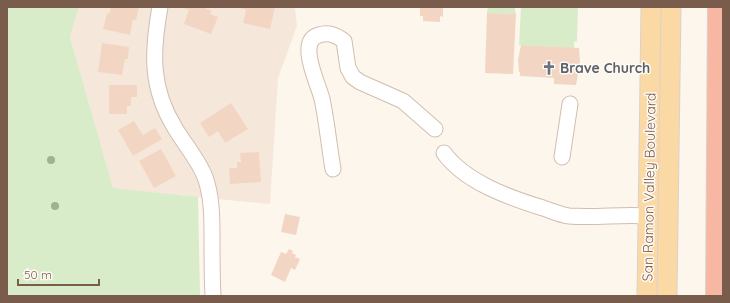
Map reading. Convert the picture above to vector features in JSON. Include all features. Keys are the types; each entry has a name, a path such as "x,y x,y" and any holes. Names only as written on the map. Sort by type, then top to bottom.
{"highway":[{"path":"718,296 719,7"}],"main road":[{"name":"San Ramon Valley Boulevard","path":"647,296 651,7"},
{"name":"San Ramon Valley Boulevard","path":"667,296 671,7"},
{"path":"648,216 667,216"}],"street":[{"path":"160,7 154,54 155,76 160,99 170,121 183,142 197,160 207,184 212,219 213,296"},
{"path":"333,169 322,98 308,52 310,42 315,36 324,34 335,35 344,41 348,68 353,77 360,82 403,101 435,129"},
{"path":"562,156 570,104"},
{"path":"444,153 456,167 487,187 513,199 557,213 568,216 593,217 633,215 648,216"}],"shaded area":[{"path":"79,7 295,7 297,26 278,78 270,204 113,189 70,37"}],"green space":[{"path":"7,7 79,7 70,37 113,188 198,197 200,296 7,296"},
{"path":"488,7 515,7 516,14 487,13"},
{"path":"521,7 578,7 577,41 574,42 574,48 519,45"}],"building":[{"path":"111,7 139,7 136,20 133,19 130,35 103,29 107,13 109,14"},
{"path":"203,7 212,11 210,14 218,17 211,34 184,24 189,10 184,8"},
{"path":"238,7 275,7 270,29 243,23 246,10"},
{"path":"420,7 443,7 443,17 440,16 440,22 423,21 423,16 420,16"},
{"path":"487,13 516,14 513,74 485,73"},
{"path":"102,43 129,47 128,59 125,59 122,75 98,72"},
{"name":"Brave Church","path":"521,45 579,48 580,63 576,85 554,84 554,78 520,76 518,60"},
{"path":"109,85 137,85 137,97 131,97 131,106 127,106 127,114 109,114"},
{"path":"231,103 248,129 225,143 218,131 209,137 200,123"},
{"path":"134,121 143,135 155,128 162,139 133,156 118,130"},
{"path":"161,149 176,176 154,188 139,161"},
{"path":"259,152 261,182 230,184 229,168 237,168 237,162 241,162 240,153"},
{"path":"285,214 300,217 296,235 281,232"},
{"path":"289,249 296,255 295,257 300,259 295,270 291,268 285,282 271,275 281,252 286,254"}],"place":[{"name":"Brave Church","path":"549,68"}]}
